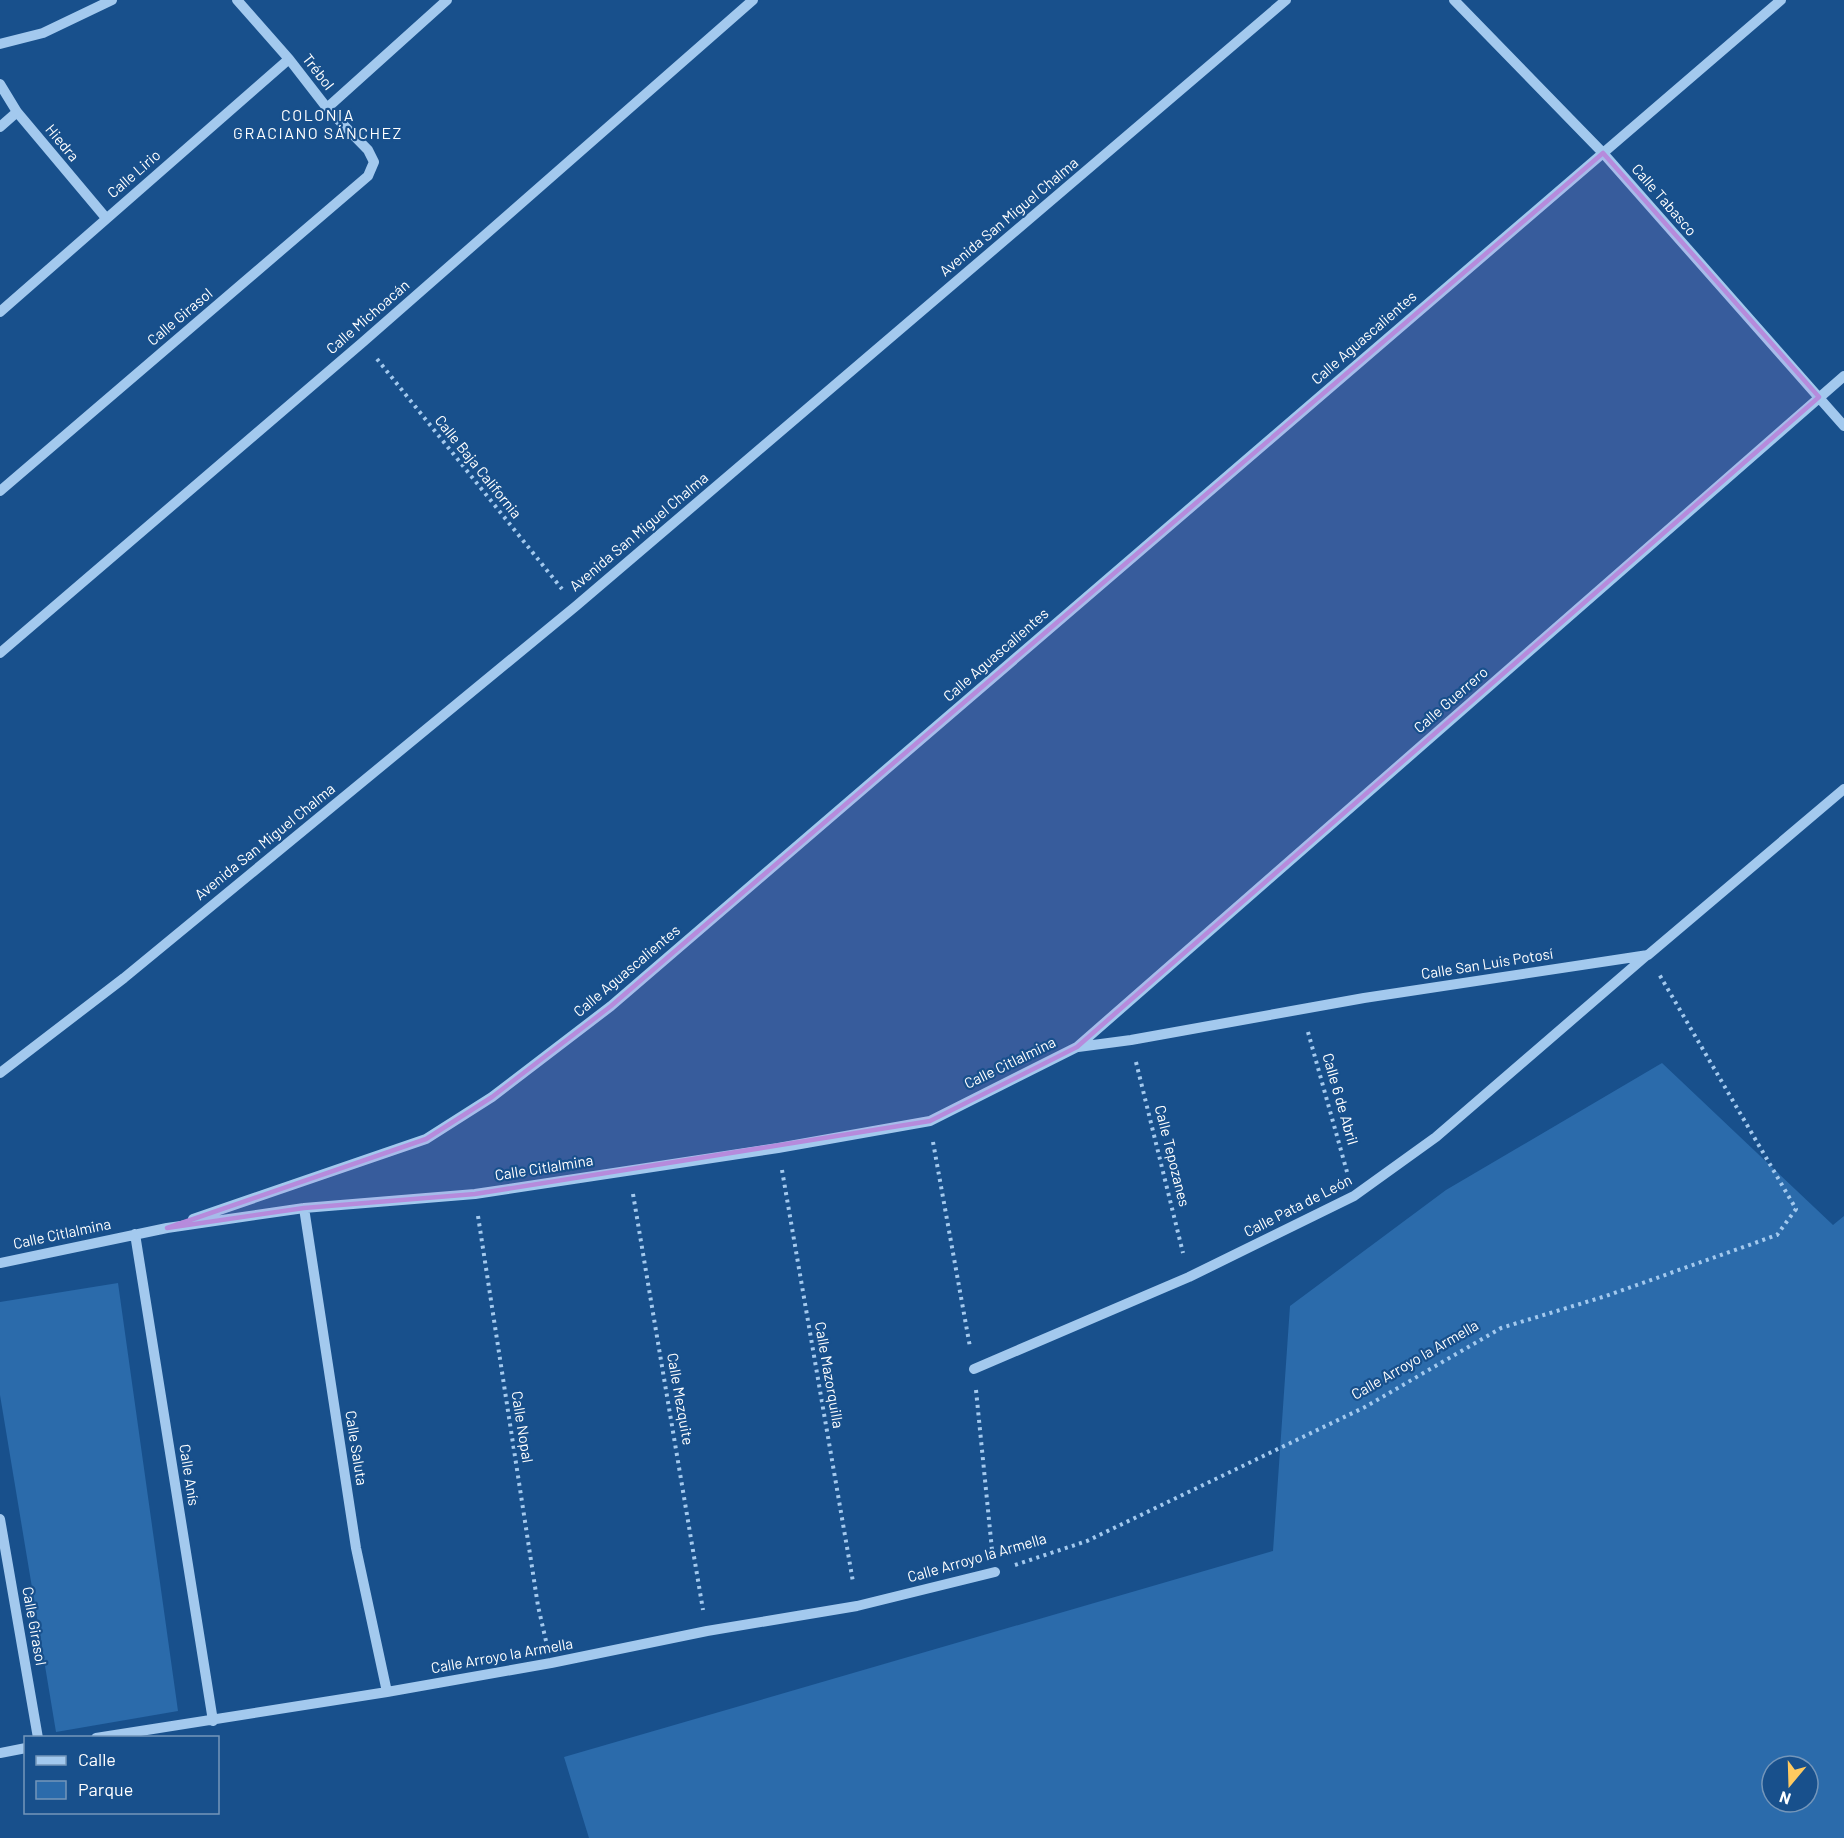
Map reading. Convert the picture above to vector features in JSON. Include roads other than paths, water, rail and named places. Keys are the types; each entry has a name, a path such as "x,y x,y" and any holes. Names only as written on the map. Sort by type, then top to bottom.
{"street":[{"path":"0,44 43,33 112,0"},
{"name":"Trébol","path":"237,0 289,59 327,108 368,150 374,162"},
{"path":"327,108 447,0"},
{"name":"Calle Michoacán","path":"0,653 363,342 753,0"},
{"name":"Avenida San Miguel Chalma","path":"0,1073 124,978 576,606 1286,0"},
{"name":"Calle Tabasco","path":"1454,0 1603,153 1844,426"},
{"name":"Calle Aguascalientes","path":"167,1227 426,1139 492,1097 611,1006 1781,0"},
{"name":"Calle Lirio","path":"0,312 289,59"},
{"name":"Hiedra","path":"0,84 17,112 106,218"},
{"path":"0,127 17,112"},
{"name":"Calle Girasol","path":"0,491 369,176 374,162"},
{"name":"Calle Guerrero","path":"1077,1047 1844,376"},
{"path":"1648,955 1844,789"},
{"name":"Calle San Luis Potosí","path":"1077,1047 1648,955"},
{"name":"Calle Pata de León","path":"974,1369 1189,1277 1354,1196 1436,1137 1648,955"},
{"name":"Calle Citlalmina","path":"0,1263 167,1227 304,1208 475,1194 778,1148 930,1121 1077,1047"},
{"name":"Calle Saluta","path":"304,1208 356,1548 387,1692"},
{"name":"Calle Anís","path":"135,1234 213,1720"},
{"name":"Calle Girasol","path":"0,1519 38,1736"},
{"name":"Calle Arroyo la Armella","path":"103,1736 387,1692 551,1663 707,1631 857,1606 994,1572"},
{"path":"0,1754 24,1749"}],"district":[{"name":"COLONIA GRACIANO SÁNCHEZ","path":"318,124"}]}
